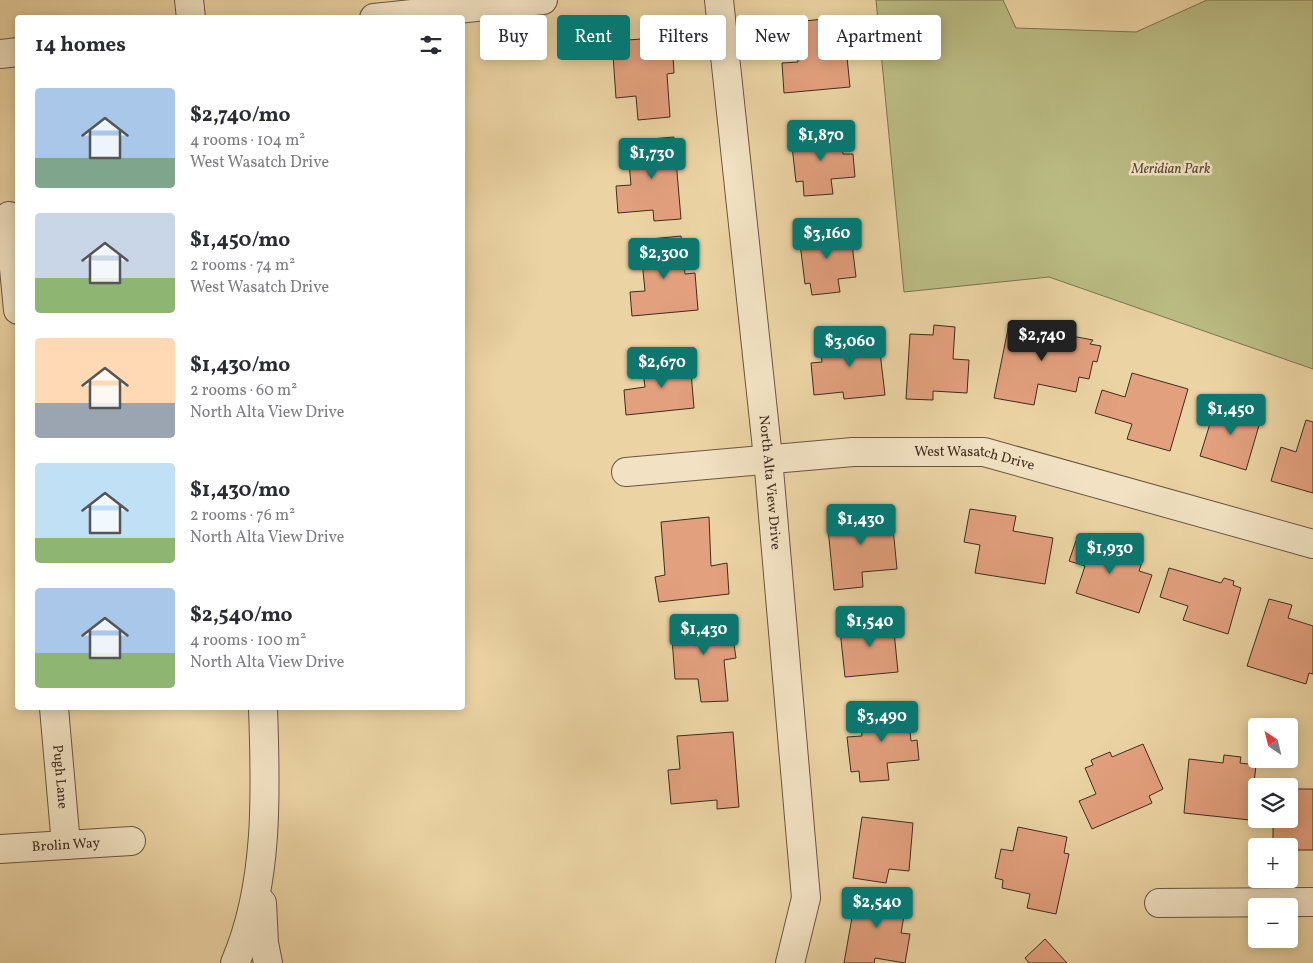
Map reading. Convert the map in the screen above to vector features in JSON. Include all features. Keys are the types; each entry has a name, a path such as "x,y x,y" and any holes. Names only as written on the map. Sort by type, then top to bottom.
{"street":[{"path":"189,0 191,15"},
{"path":"385,15 415,7 543,0"},
{"name":"North Alta View Drive","path":"719,0 768,458 806,898 790,963"},
{"path":"0,54 15,52"},
{"path":"9,216 15,279"},
{"name":"West Wasatch Drive","path":"626,472 853,452 984,452 1313,544"},
{"name":"Pugh Lane","path":"54,710 66,845"},
{"path":"235,963 258,884 263,811 263,710"},
{"name":"Brolin Way","path":"0,849 131,841"},
{"path":"258,884 262,907 264,944 268,963"},
{"path":"1159,903 1313,902"}],"green space":[{"name":"Meridian Park","path":"876,0 1003,0 1016,28 1136,32 1207,0 1313,0 1313,369 1049,277 904,292 882,60 941,60 941,15 877,15"}],"building":[{"path":"818,20 818,60 847,60 850,87 784,93 782,63 808,60 808,21"},
{"path":"640,39 640,60 673,60 674,73 667,74 670,117 638,120 636,96 616,98 613,60 630,60 630,40"},
{"path":"841,132 843,154 853,154 855,177 831,179 833,194 804,196 803,181 796,182 791,137"},
{"path":"674,137 681,219 654,221 653,210 618,213 616,186 631,185 627,141"},
{"path":"850,228 856,277 838,279 840,292 812,295 810,283 805,284 799,235"},
{"path":"681,236 685,274 695,273 698,310 632,316 630,292 645,291 640,240"},
{"path":"1024,323 1048,327 1045,331 1093,340 1090,344 1101,346 1097,362 1093,361 1089,379 1079,377 1076,392 1038,384 1034,405 994,398 1009,324 1023,327"},
{"path":"934,325 955,327 953,359 969,360 967,393 933,391 933,400 906,399 910,334 933,335"},
{"path":"878,335 885,395 844,399 843,392 814,395 811,363 822,362 820,342"},
{"path":"690,360 694,408 626,415 624,390 645,387 642,365"},
{"path":"1132,373 1188,389 1170,451 1127,439 1132,424 1095,413 1102,390 1125,397"},
{"path":"1217,401 1262,415 1246,470 1200,456"},
{"path":"1306,420 1313,422 1313,493 1271,481 1281,447 1296,452"},
{"path":"891,507 897,569 862,572 863,587 834,590 828,528 835,527 834,513"},
{"path":"970,509 1016,516 1013,531 1053,538 1045,584 975,573 980,545 964,542"},
{"path":"709,517 711,566 727,563 729,594 659,602 655,577 665,575 661,522"},
{"path":"1078,535 1119,549 1116,556 1142,562 1139,571 1152,575 1139,613 1076,593 1085,566 1069,561"},
{"path":"1169,568 1221,583 1224,578 1234,581 1233,585 1241,588 1228,634 1183,620 1188,606 1160,597"},
{"path":"1269,599 1292,605 1288,618 1313,626 1313,674 1309,673 1306,684 1247,666"},
{"path":"892,611 898,672 845,677 840,630 878,626 877,612"},
{"path":"730,618 736,658 724,660 728,701 701,702 698,679 675,679 671,625"},
{"path":"907,705 911,741 917,740 919,760 887,763 889,780 860,782 859,771 851,772 847,737 862,736 859,710"},
{"path":"733,732 739,807 717,809 717,800 671,804 668,770 680,769 677,736"},
{"path":"1143,744 1163,789 1149,796 1152,803 1092,829 1079,801 1096,794 1085,768 1093,765 1091,760 1110,752 1112,757"},
{"path":"1224,755 1241,757 1240,763 1248,764 1248,768 1256,768 1255,778 1248,778 1248,820 1184,813 1189,759 1223,763"},
{"path":"1298,789 1313,789 1313,850 1298,850 1298,838 1273,838 1273,828 1298,828"},
{"path":"862,817 913,823 909,871 889,869 886,883 853,878"},
{"path":"1018,827 1067,837 1064,853 1069,854 1056,914 1027,908 1030,894 1002,888 1003,880 995,878 1001,849 1013,851"},
{"path":"857,889 907,898 901,933 910,934 905,963 875,958 874,963 844,963"},
{"path":"1045,939 1067,963 1029,963 1025,958"}]}
